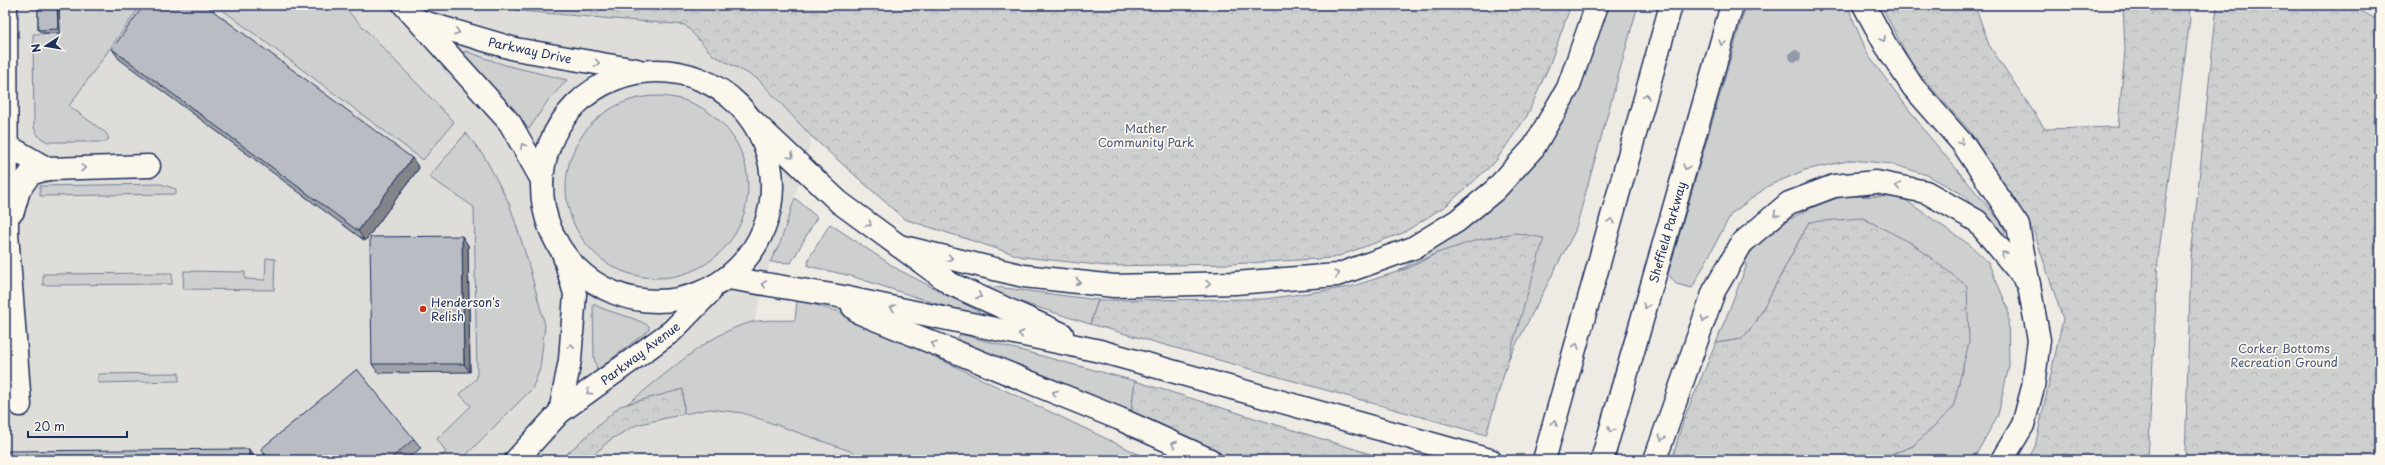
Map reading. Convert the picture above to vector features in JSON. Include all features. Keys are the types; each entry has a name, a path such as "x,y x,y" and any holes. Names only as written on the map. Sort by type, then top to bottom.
{"main road":[{"path":"6,5 8,146 7,233 20,405"},
{"name":"Parkway Drive","path":"404,5 420,21 510,123 542,180"},
{"path":"899,246 1024,276 1114,286 1235,283 1337,275 1412,248 1457,221 1496,190 1534,147 1568,88 1597,5"},
{"path":"1544,460 1671,5"},
{"name":"Sheffield Parkway","path":"1602,460 1732,5"},
{"path":"1864,5 1885,44 1914,87 1963,144 2018,226 2040,340 2033,387 2023,425 2002,460"},
{"name":"Parkway Drive","path":"420,21 515,49 642,71"},
{"path":"560,412 570,360 575,294 563,253 546,216 542,180 552,136 570,110 586,94 608,81 642,71 682,73 714,85 736,101 752,120 839,202 951,284 1100,351"},
{"name":"Parkway Avenue","path":"516,460 560,412 672,331 753,252 766,226 773,197 769,156 752,120"},
{"path":"8,146 48,169"},
{"path":"7,233 19,190 30,174 48,169 149,166"},
{"path":"1656,460 1669,416 1714,291 1742,243 1789,203 1834,186 1876,182 1926,192 1977,221 2029,284"},
{"path":"563,253 586,277 613,293 656,302 687,298 721,282 838,296 1100,351 1490,460"},
{"path":"838,296 860,313 1120,419 1210,460"}],"shaded area":[{"path":"5,5 499,5 520,11 685,25 713,55 758,79 812,137 786,227 770,262 754,322 743,413 850,451 864,460 5,460"}],"green space":[{"path":"40,5 141,5 69,106 106,133 109,139 104,142 48,142 39,137 34,128 33,34 60,33"},
{"path":"216,5 342,5 454,122 423,160"},
{"name":"Mather Community Park","path":"499,5 1571,5 1549,66 1527,116 1495,162 1447,205 1403,233 1333,258 1231,264 1107,266 1023,257 904,219 812,137 758,79 713,55 685,25 520,11"},
{"path":"1602,5 1638,5 1575,231 1505,366 1543,238 1437,253 1399,271 1437,244 1528,166"},
{"path":"1746,5 1847,5 1868,55 1928,135 2000,221 2005,231 2002,239 1962,194 1927,175 1892,164 1852,160 1805,170 1768,186 1731,214 1692,288 1676,284 1668,274"},
{"path":"1881,5 1975,5 1989,45 2045,129 2118,127 2125,51 2123,5 2189,5 2190,19 2158,259 2148,460 2028,460 2035,446 2063,319 2034,232 1969,130 1913,67"},
{"name":"Corker Bottoms Recreation Ground","path":"2217,5 2350,5 2374,18 2380,12 2380,460 2185,460 2191,258"},
{"path":"465,51 505,65 567,80 547,102 529,129 487,81 461,56"},
{"path":"666,96 675,97 700,106 722,122 738,144 747,169 747,205 738,230 722,252 700,268 684,274 666,278 648,278 639,277 614,268 599,258 586,245 576,230 567,205 566,178 567,169 576,144 586,129 599,116 614,106 639,97"},
{"path":"466,133 484,156 509,203 526,255 545,325 540,369 532,389 461,460 437,460 446,452 437,439 471,406 460,394 477,378 474,207 429,177"},
{"path":"161,184 176,189 176,194 40,196 40,186"},
{"path":"1844,196 1901,197 1970,245 1988,262 2008,308 2009,366 1998,415 1977,453 1969,460 1876,460 1913,446 1809,222 1756,322 1742,339 1716,343 1746,267 1745,259 1755,247 1789,220 1815,206"},
{"path":"795,198 817,217 791,263 770,262 780,243"},
{"path":"1863,218 1913,244 1967,286 1969,342 1953,408 1913,446 1876,460 1672,460 1683,421 1716,343 1742,339 1756,322 1809,222"},
{"path":"830,224 899,270 980,312 978,315 974,316 851,276 808,266 809,258"},
{"path":"1516,233 1544,238 1486,435 1090,324 1098,300 1265,299 1350,287 1409,268 1437,253 1477,240"},
{"path":"266,258 275,259 274,290 183,289 184,271 245,272 245,279 265,280"},
{"path":"172,273 172,284 43,285 43,274"},
{"path":"989,286 1098,300 1090,324 989,292 987,290"},
{"path":"797,300 841,312 1151,460 970,460 949,457 943,460 864,460 850,451 743,413 709,409 684,414 683,390 627,404 686,357 702,346 735,328 752,322 795,320"},
{"path":"593,304 635,319 649,326 649,330 597,370 594,357"},
{"path":"960,334 1135,381 1131,412 957,339"},
{"path":"179,373 179,381 98,383 98,374"},
{"path":"1135,381 1390,460 1233,460 1131,412"},
{"path":"683,389 684,414 636,425 610,440 588,460 560,460 620,406"}],"building":[{"path":"38,5 57,5 58,29 38,30"},
{"path":"144,5 205,5 412,158 358,231 112,49"},
{"name":"Henderson's Relish","path":"462,236 464,364 372,364 370,237"},
{"path":"357,369 414,439 389,460 270,460 261,449"},
{"path":"249,449 249,460 7,460 7,451"}],"place":[{"name":"Henderson's Relish","path":"423,309"}]}
